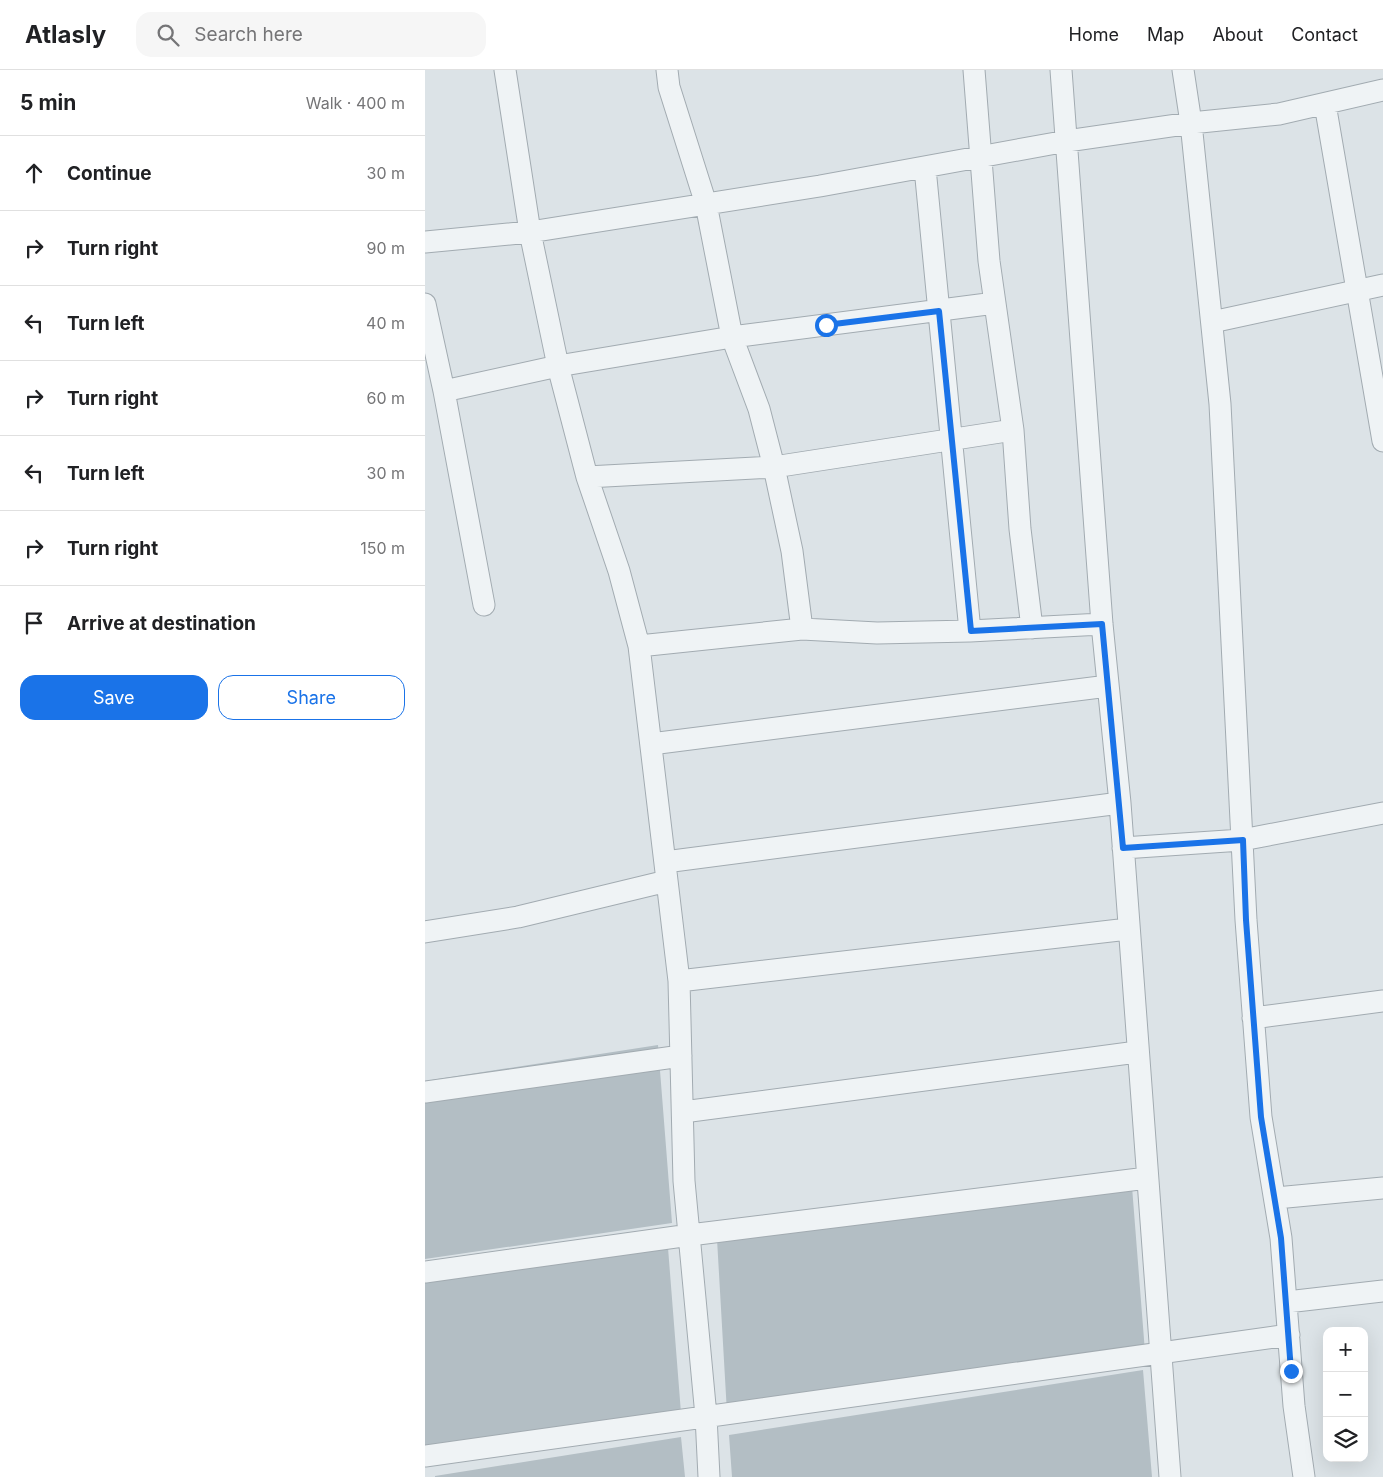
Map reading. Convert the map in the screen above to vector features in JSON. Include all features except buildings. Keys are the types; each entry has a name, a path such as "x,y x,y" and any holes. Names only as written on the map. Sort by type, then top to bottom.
{"street":[{"path":"505,70 530,232 558,366 587,477 619,571 639,646 679,981 684,1181 706,1416 709,1477"},
{"path":"667,70 669,87 706,204 732,337 759,409 775,467 791,551 802,629"},
{"path":"974,70 983,157 989,261 1013,430 1020,529 1033,628"},
{"path":"1061,70 1102,624 1123,848 1169,1477"},
{"path":"1183,70 1191,123 1220,404 1253,1018 1261,1117 1276,1198 1287,1302 1294,1406 1305,1477"},
{"path":"425,242 530,232 925,168 1067,141 1191,123 1279,114 1383,90"},
{"path":"1325,104 1383,441"},
{"path":"925,168 971,631"},
{"path":"1212,322 1383,285"},
{"path":"444,391 558,366 732,337 995,303"},
{"path":"425,304 444,391 484,605"},
{"path":"587,477 775,467 1013,430"},
{"path":"639,646 802,629 877,633 971,631 1102,624"},
{"path":"651,744 1108,686"},
{"path":"425,932 518,917 666,872 1119,803"},
{"path":"1123,848 1243,840 1383,813"},
{"path":"679,981 1128,929"},
{"path":"1253,1018 1383,1001"},
{"path":"683,1112 1137,1052"},
{"path":"425,1092 681,1056"},
{"path":"425,1272 690,1235 1147,1178"},
{"path":"1276,1198 1383,1188"},
{"path":"1287,1302 1383,1290"},
{"path":"425,1456 1289,1336"}],"route":[{"path":"826,325 939,311 971,631 1102,624 1123,848 1243,840 1246,920 1261,1117 1276,1198 1281,1238 1291,1371"}]}
